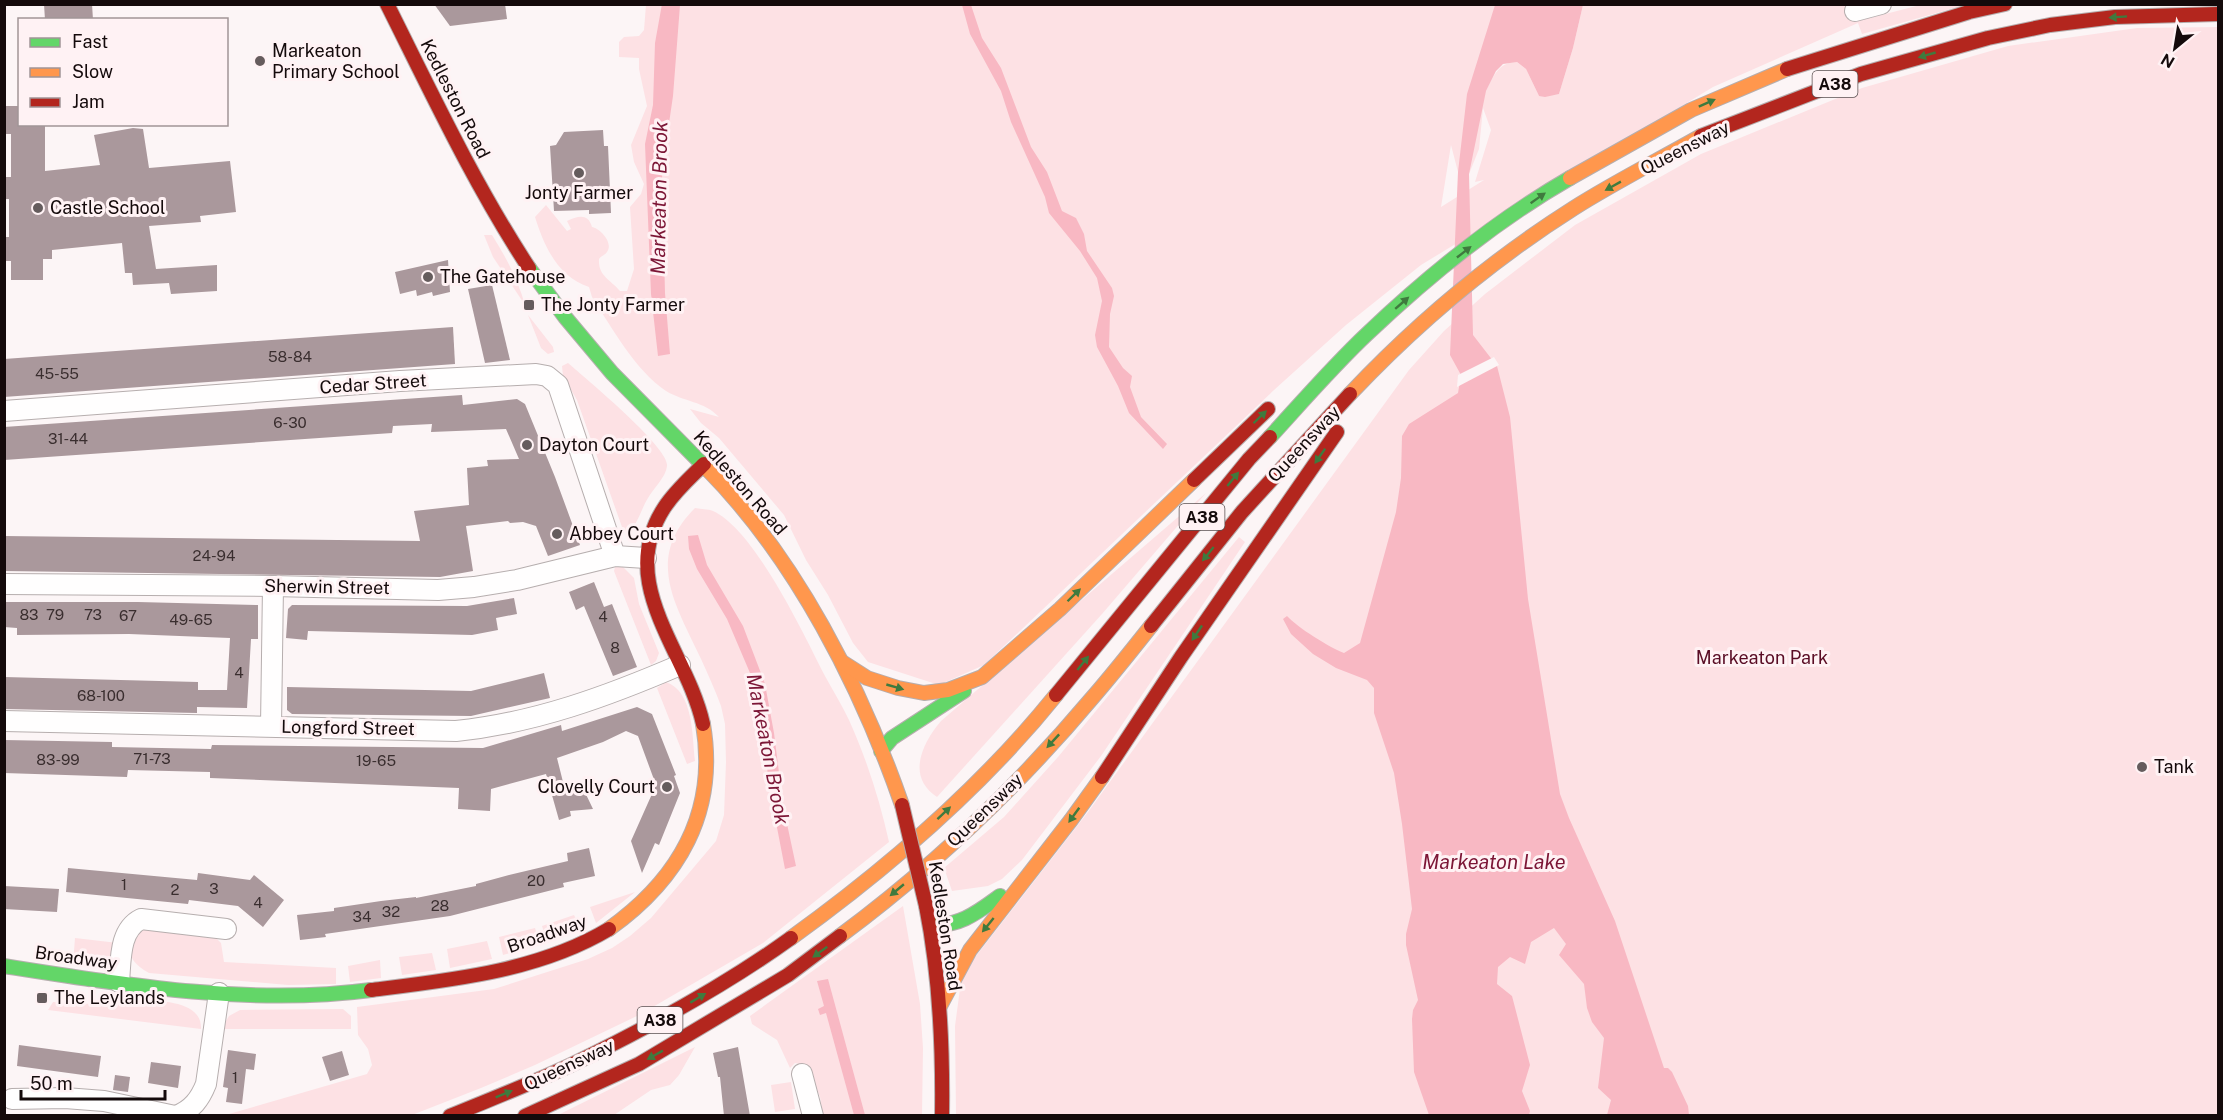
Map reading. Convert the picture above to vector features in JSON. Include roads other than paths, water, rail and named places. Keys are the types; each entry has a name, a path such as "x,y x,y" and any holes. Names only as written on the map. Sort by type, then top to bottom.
{"main road":[{"name":"Kedleston Road","path":"387,4 494,215 532,274 610,370 704,464 744,509 781,558 842,662 861,700 902,805 930,924 940,1006 942,1116"},
{"name":"Queensway","path":"450,1116 571,1065 680,1009 751,967 845,899 889,862 992,768 1249,459 1367,334 1438,272 1489,232 1548,191 1691,110 1783,70 1969,12 2005,4"},
{"name":"Queensway","path":"525,1116 639,1064 788,975 867,916 943,851 1005,793 1093,698 1242,512 1305,441 1387,355 1436,310 1491,266 1574,208 1704,134 1861,74 1988,38 2050,25 2115,17 2218,14"},
{"path":"1303,380 1367,334"},
{"path":"940,1006 970,950 1023,878 1071,820 1108,768 1387,355"},
{"path":"881,751 892,738 982,677 1060,609 1277,401"},
{"name":"Broadway","path":"4,966 219,993 275,996 322,995 371,991 456,978 535,961 585,943 615,925 657,888 684,854 704,795 707,771 705,739 696,699 659,619 646,571 646,558 651,532 662,510 704,464"},
{"path":"842,662 867,678 924,693 948,690 982,677"},
{"path":"930,924 952,925 967,918 1023,878"}],"street":[{"path":"1855,11 1881,4"},
{"name":"Cedar Street","path":"4,411 400,381 536,374 547,376 558,385 615,556"},
{"name":"Sherwin Street","path":"4,584 438,590 517,580 615,556 646,558"},
{"path":"271,726 273,586"},
{"name":"Longford Street","path":"4,721 456,731 492,728 590,702 680,665"},
{"path":"120,982 121,956 125,937 127,930 134,922 141,919 226,929"},
{"path":"12,1099 65,1098 104,1101 175,1116 185,1113 201,1096 206,1083 219,993"},
{"path":"802,1074 813,1116"}],"water":[{"name":"Markeaton Brook","path":"662,4 680,5 673,96 662,171 665,293 670,354 658,356 651,294 645,144 653,105 655,43"},
{"path":"962,5 971,5 982,38 1001,68 1031,147 1047,172 1062,211 1076,218 1084,234 1087,251 1112,288 1114,296 1110,314 1109,347 1123,368 1132,376 1130,387 1141,417 1167,444 1163,449 1129,413 1118,386 1097,347 1095,335 1102,301 1097,278 1080,251 1049,213 1045,197 1011,122 1001,91 970,34"},
{"name":"Markeaton Lake","path":"1495,5 1583,5 1559,94 1539,96 1526,69 1517,62 1503,64 1496,71 1486,91 1469,174 1473,335 1497,366 1510,417 1528,599 1560,794 1615,921 1664,1068 1672,1072 1688,1106 1689,1115 1607,1115 1611,1100 1598,1088 1604,1038 1592,1022 1587,1008 1584,984 1559,955 1566,944 1554,928 1531,942 1525,964 1510,957 1498,967 1497,984 1512,996 1530,1065 1522,1091 1530,1111 1529,1115 1429,1115 1414,1072 1412,1019 1418,1000 1406,945 1406,934 1412,909 1402,824 1394,773 1374,713 1374,688 1367,680 1336,668 1313,654 1291,634 1283,619 1287,616 1314,637 1344,653 1360,643 1396,512 1401,478 1402,436 1409,424 1458,393 1461,375 1450,355 1458,172 1467,94"},
{"name":"Markeaton Brook","path":"698,535 707,565 743,626 765,684 783,805 796,866 785,869 769,786 762,719 750,673 727,619 697,569 689,549 688,536"},
{"path":"828,979 865,1115 854,1115 826,1013 820,1015 818,1009 824,1006 817,981"}],"place":[{"name":"Markeaton Primary School","path":"260,61"},
{"name":"Jonty Farmer","path":"579,173"},
{"name":"Castle School","path":"38,208"},
{"name":"The Gatehouse","path":"428,277"},
{"name":"The Jonty Farmer","path":"529,305"},
{"name":"Dayton Court","path":"527,445"},
{"name":"Abbey Court","path":"557,534"},
{"name":"Tank","path":"2142,767"},
{"name":"Clovelly Court","path":"667,787"},
{"name":"The Leylands","path":"42,998"}],"park label":[{"name":"Markeaton Park","path":"1762,658"}]}
